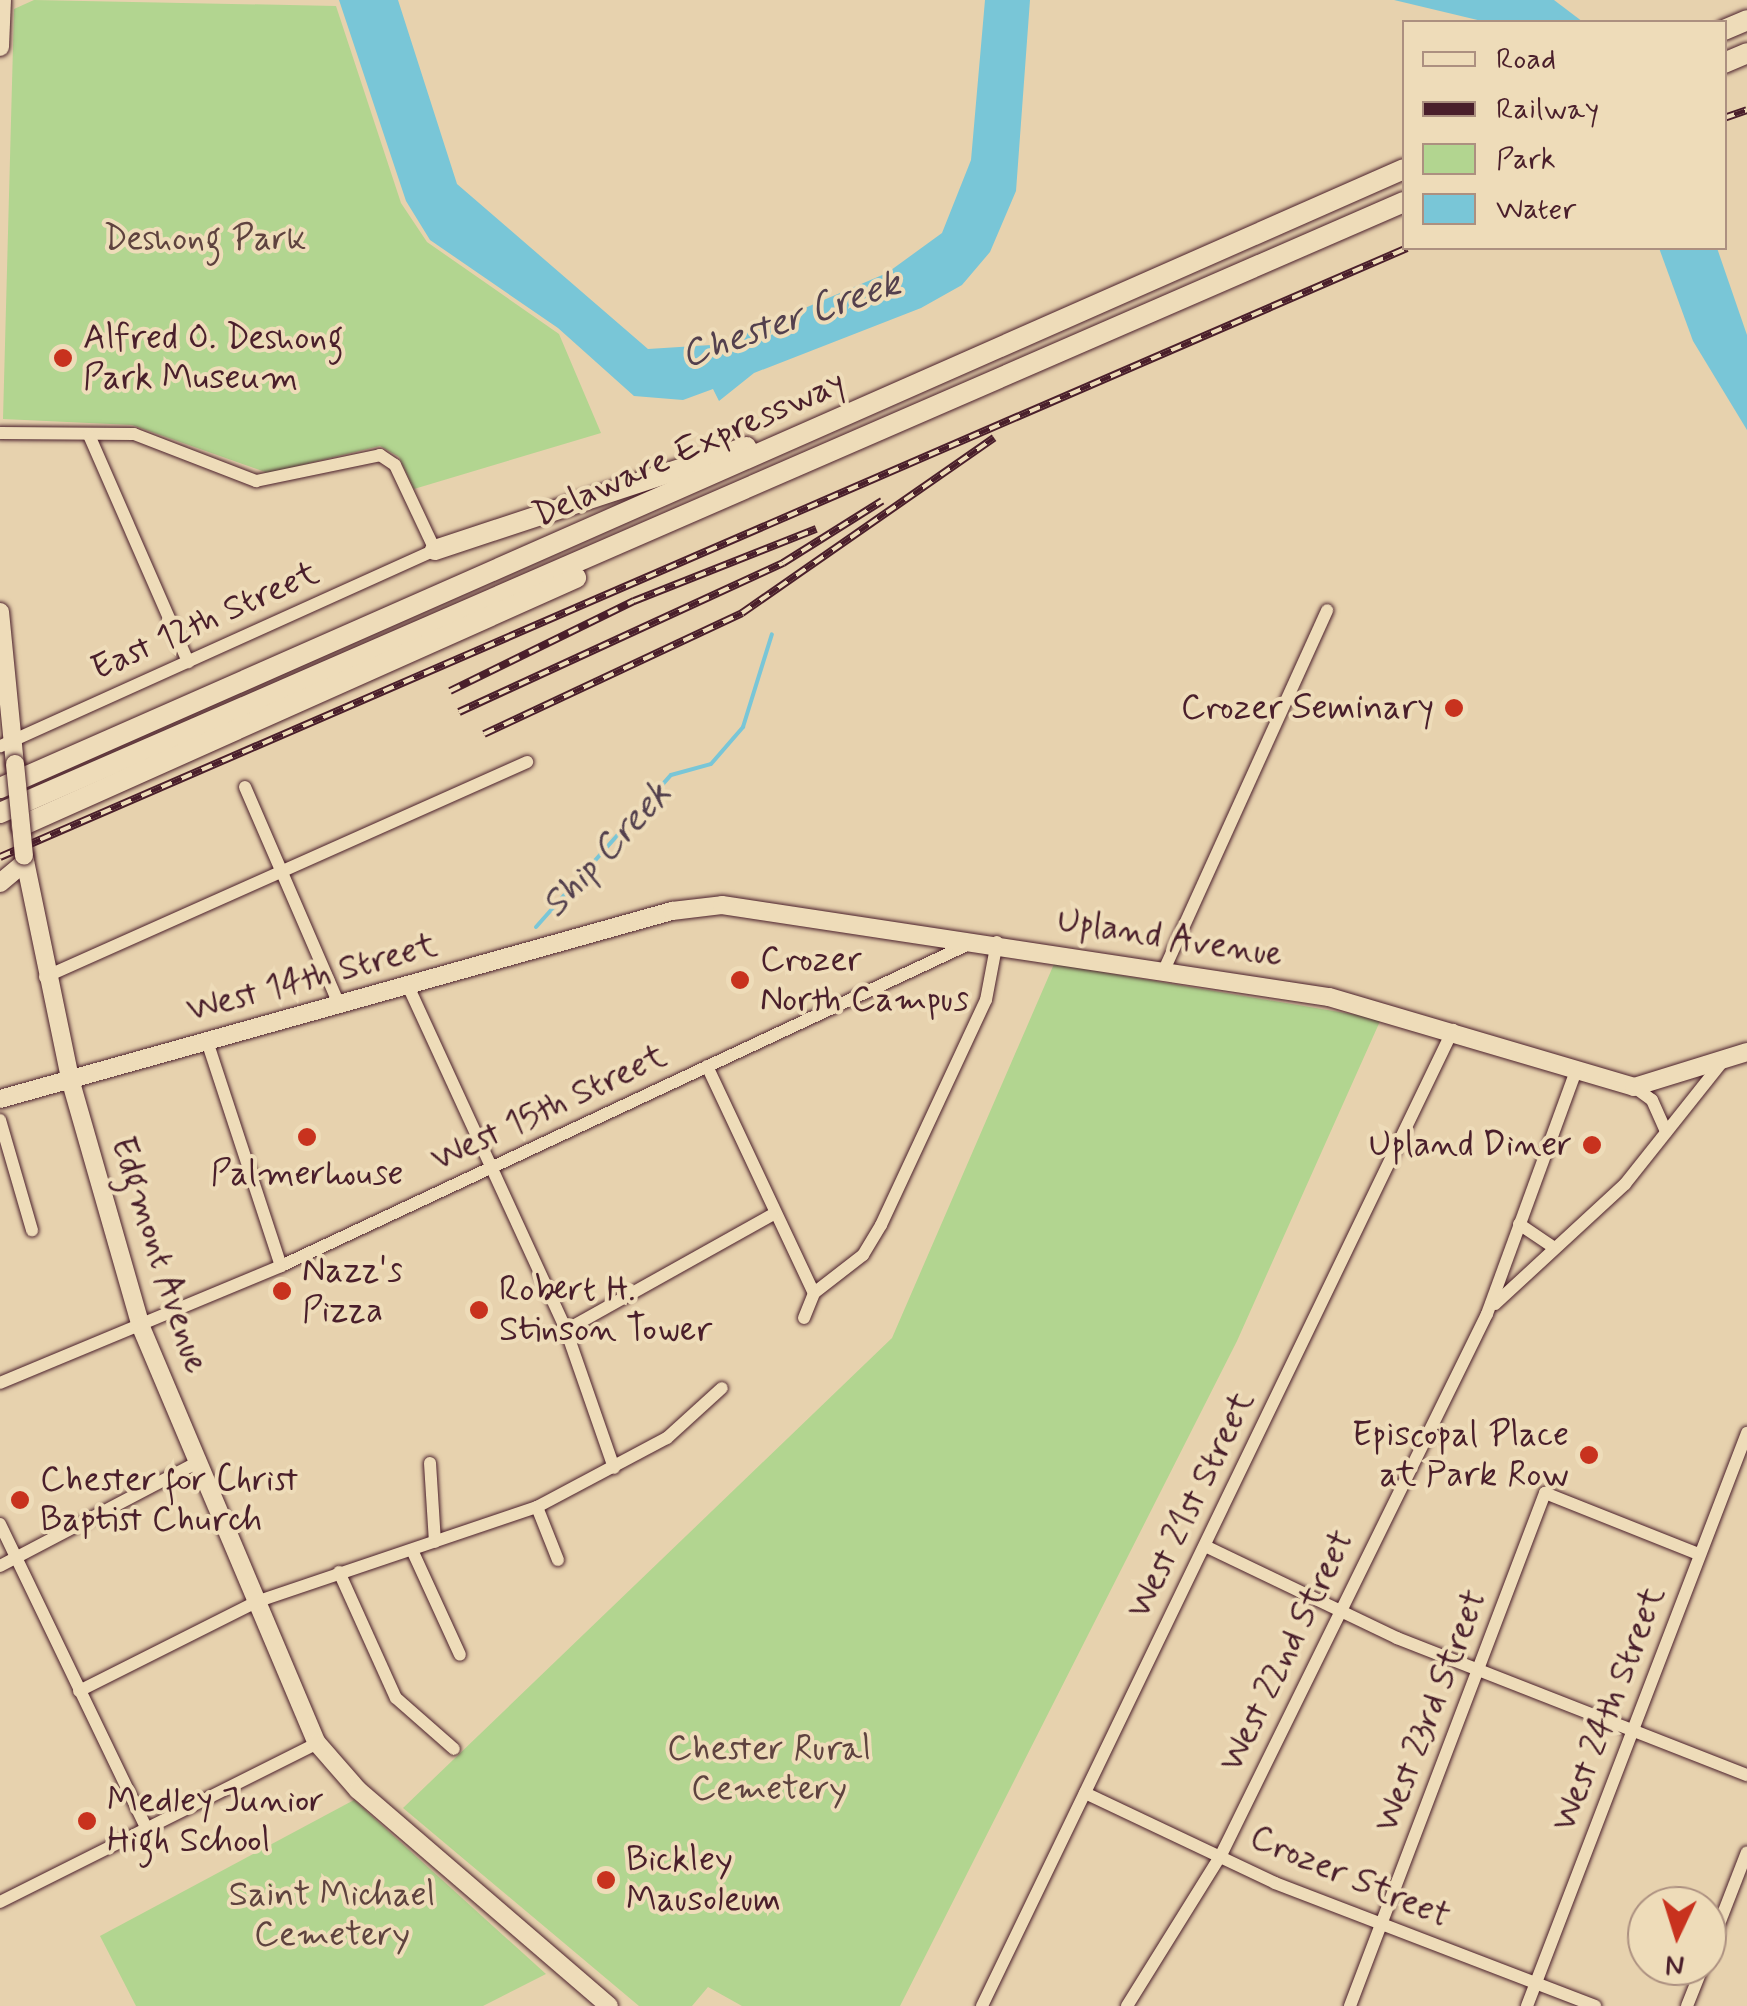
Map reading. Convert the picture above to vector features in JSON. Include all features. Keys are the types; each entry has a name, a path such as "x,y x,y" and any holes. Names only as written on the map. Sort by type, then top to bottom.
{"highway":[{"name":"Delaware Expressway","path":"0,788 1402,170"},
{"name":"Delaware Expressway","path":"0,813 1402,203"},
{"path":"434,550 875,402"},
{"path":"21,826 652,544 746,490"}],"main road":[{"path":"0,47 2,0"},
{"name":"Edgmont Avenue","path":"0,612 7,743 16,764 25,859 45,977 70,1079 140,1327 317,1743 358,1790 608,2006"},
{"path":"0,883 25,859"},
{"name":"Upland Avenue","path":"571,940 722,905 988,940 1360,1003 1634,1087"},
{"name":"West 14th Street","path":"0,1099 571,940"},
{"path":"1634,1087 1747,1052"}],"street":[{"path":"0,433 134,434 256,482 380,455 394,465 434,550"},
{"path":"89,435 188,662"},
{"name":"East 12th Street","path":"7,743 434,550"},
{"path":"1164,970 1327,610"},
{"path":"45,977 527,762"},
{"path":"245,787 338,1004"},
{"path":"804,1318 814,1294 863,1255 881,1225 986,1000 988,940"},
{"name":"West 15th Street","path":"0,1383 282,1266 707,1066 988,940"},
{"path":"408,986 566,1330 614,1468"},
{"name":"West 21st Street","path":"982,2006 1453,1030"},
{"path":"206,1041 282,1266"},
{"name":"West 22nd Street","path":"1488,1314 1552,1246 1626,1184 1726,1057"},
{"path":"707,1066 772,1215 814,1294"},
{"name":"West 22nd Street","path":"1127,2006 1221,1855 1488,1314 1576,1070"},
{"path":"1634,1087 1652,1100 1666,1132"},
{"path":"0,1120 32,1230"},
{"path":"566,1330 772,1215"},
{"path":"1518,1224 1552,1246"},
{"path":"79,1691 256,1602 537,1507 614,1468 703,1414 722,1388"},
{"name":"West 24th Street","path":"1527,2006 1635,1730 1696,1552 1747,1434"},
{"path":"7,1563 198,1462"},
{"path":"430,1463 435,1542"},
{"name":"West 23rd Street","path":"1350,2006 1546,1492 1696,1552"},
{"path":"537,1507 558,1560"},
{"path":"0,1524 7,1563 79,1691 146,1828"},
{"path":"1205,1546 1479,1672 1747,1775"},
{"path":"412,1550 460,1655"},
{"path":"339,1572 396,1698 454,1749"},
{"path":"0,1902 317,1743"},
{"name":"Crozer Street","path":"1085,1792 1381,1925 1595,2006"},
{"path":"1727,1904 1747,1852"}],"green space":[{"name":"Deshong Park","path":"34,0 336,6 401,203 427,242 559,334 601,433 414,489 399,457 380,446 268,473 132,425 3,419 14,9"},
{"name":"Chester Rural Cemetery","path":"1054,964 1381,1019 1237,1341 900,2006 742,2006 708,1987 692,2006 639,2006 403,1808 892,1338"},
{"name":"Saint Michael Cemetery","path":"354,1800 546,1974 483,2006 136,2006 100,1936"}],"water":[{"name":"Chester Creek","path":"339,0 398,0 457,184 648,349 711,345 753,330 887,273 942,233 971,160 985,0 1030,0 1016,191 990,252 962,285 921,308 754,373 719,401 713,389 683,400 634,396 558,328 430,240 406,201"},
{"path":"1394,0 1554,0 1580,20 1478,20"},
{"path":"1660,250 1718,250 1747,335 1747,430 1693,341"}],"waterway":[{"name":"Ship Creek","path":"536,927 671,775 711,764 743,727 772,634"}],"railway":[{"path":"1727,117 1747,110"},
{"path":"0,857 1402,250"},
{"path":"484,734 742,613 994,438"},
{"path":"459,712 783,563 882,501"},
{"path":"450,691 634,601 816,529"}],"place":[{"name":"Alfred O. Deshong Park Museum","path":"63,358"},
{"name":"Crozer Seminary","path":"1454,708"},
{"name":"Crozer North Campus","path":"740,980"},
{"name":"Palmerhouse","path":"307,1137"},
{"name":"Upland Diner","path":"1592,1145"},
{"name":"Nazz's Pizza","path":"282,1291"},
{"name":"Robert H. Stinson Tower","path":"479,1310"},
{"name":"Episcopal Place at Park Row","path":"1589,1455"},
{"name":"Chester for Christ Baptist Church","path":"20,1500"},
{"name":"Medley Junior High School","path":"87,1821"},
{"name":"Bickley Mausoleum","path":"606,1880"}]}
